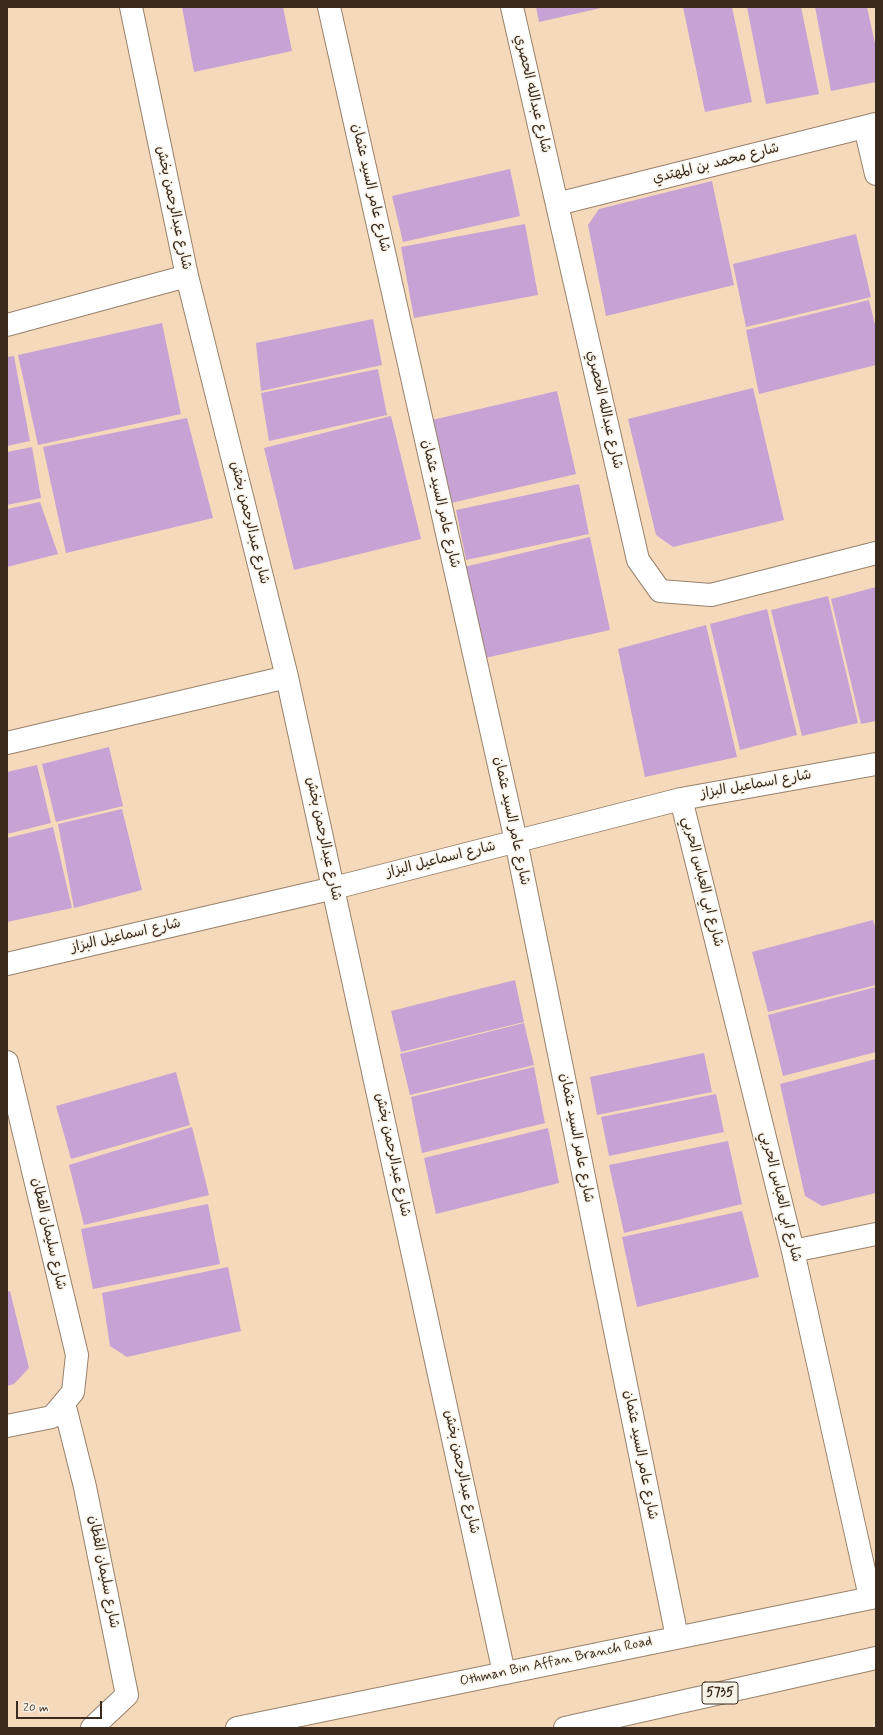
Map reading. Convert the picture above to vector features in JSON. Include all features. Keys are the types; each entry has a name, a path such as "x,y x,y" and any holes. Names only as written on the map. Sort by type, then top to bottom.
{"street":[{"name":"شارع عبدالرحمن بخش","path":"131,7 187,276 287,677 504,1673"},
{"name":"شارع عامر السيد عثمان","path":"329,7 516,842 677,1637"},
{"name":"شارع عبدالله الحصري","path":"512,7 638,560 660,591 712,595 876,553"},
{"path":"871,126 876,174"},
{"name":"شارع محمد بن المهتدي","path":"557,204 871,126"},
{"path":"7,325 187,276"},
{"path":"7,744 287,677"},
{"name":"شارع اسماعيل البزاز","path":"7,964 334,888 681,799 876,764"},
{"name":"شارع ابي العباس الحربي","path":"681,799 793,1251 873,1597"},
{"name":"شارع سليمان القطان","path":"7,1062 77,1355 73,1392 64,1404 52,1416 7,1426"},
{"path":"793,1251 876,1234"},
{"name":"شارع سليمان القطان","path":"64,1404 86,1487 127,1695 92,1728"},
{"name":"Othman Bin Affan Branch Road","path":"237,1728 873,1597"},
{"name":"5735","path":"565,1728 876,1658"}],"building":[{"path":"182,7 283,7 292,51 194,72"},
{"path":"536,7 601,7 601,8 539,22"},
{"path":"683,7 732,7 752,102 705,112"},
{"path":"747,7 801,7 819,94 766,104"},
{"path":"815,7 867,7 876,48 876,82 831,91"},
{"path":"510,169 520,216 403,242 392,196"},
{"path":"712,181 734,285 606,316 588,225 599,209"},
{"path":"525,224 538,295 414,318 401,247"},
{"path":"856,234 871,297 746,327 733,264"},
{"path":"869,300 876,329 876,365 759,394 746,330"},
{"path":"373,319 382,365 261,391 256,343"},
{"path":"162,323 181,414 38,445 18,355"},
{"path":"14,356 30,441 7,446 7,357"},
{"path":"378,369 387,415 269,441 261,393"},
{"path":"753,388 784,520 673,547 656,535 628,419"},
{"path":"557,391 576,474 451,503 432,420"},
{"path":"391,416 421,539 294,570 264,448"},
{"path":"187,418 213,518 66,553 43,447"},
{"path":"32,447 41,498 7,505 7,452"},
{"path":"579,484 589,534 466,560 456,510"},
{"path":"40,502 58,554 7,567 7,509"},
{"path":"590,537 610,630 485,658 464,567"},
{"path":"876,587 876,721 861,724 831,599"},
{"path":"828,596 858,723 802,736 771,610"},
{"path":"767,609 797,735 740,750 710,624"},
{"path":"706,625 737,757 645,777 618,649"},
{"path":"109,747 123,806 56,822 42,764"},
{"path":"37,765 51,823 7,834 7,772"},
{"path":"122,809 142,890 74,908 58,824"},
{"path":"53,827 72,908 7,922 7,838"},
{"path":"873,920 876,930 876,985 768,1012 752,952"},
{"path":"515,980 524,1022 401,1052 391,1011"},
{"path":"876,987 876,1052 783,1076 768,1015"},
{"path":"524,1023 534,1065 410,1095 400,1054"},
{"path":"704,1053 712,1092 597,1115 590,1077"},
{"path":"876,1059 876,1193 822,1206 805,1196 780,1084"},
{"path":"534,1067 545,1123 422,1153 411,1097"},
{"path":"176,1072 190,1125 71,1159 56,1106"},
{"path":"716,1094 724,1132 609,1156 601,1117"},
{"path":"192,1127 209,1195 84,1225 69,1165"},
{"path":"548,1128 559,1183 436,1214 424,1158"},
{"path":"728,1141 742,1204 624,1233 609,1165"},
{"path":"208,1204 220,1264 93,1289 81,1229"},
{"path":"742,1211 759,1277 637,1307 622,1237"},
{"path":"228,1267 241,1331 127,1357 110,1346 102,1293"},
{"path":"10,1291 29,1368 14,1384 7,1386 7,1292"}]}
